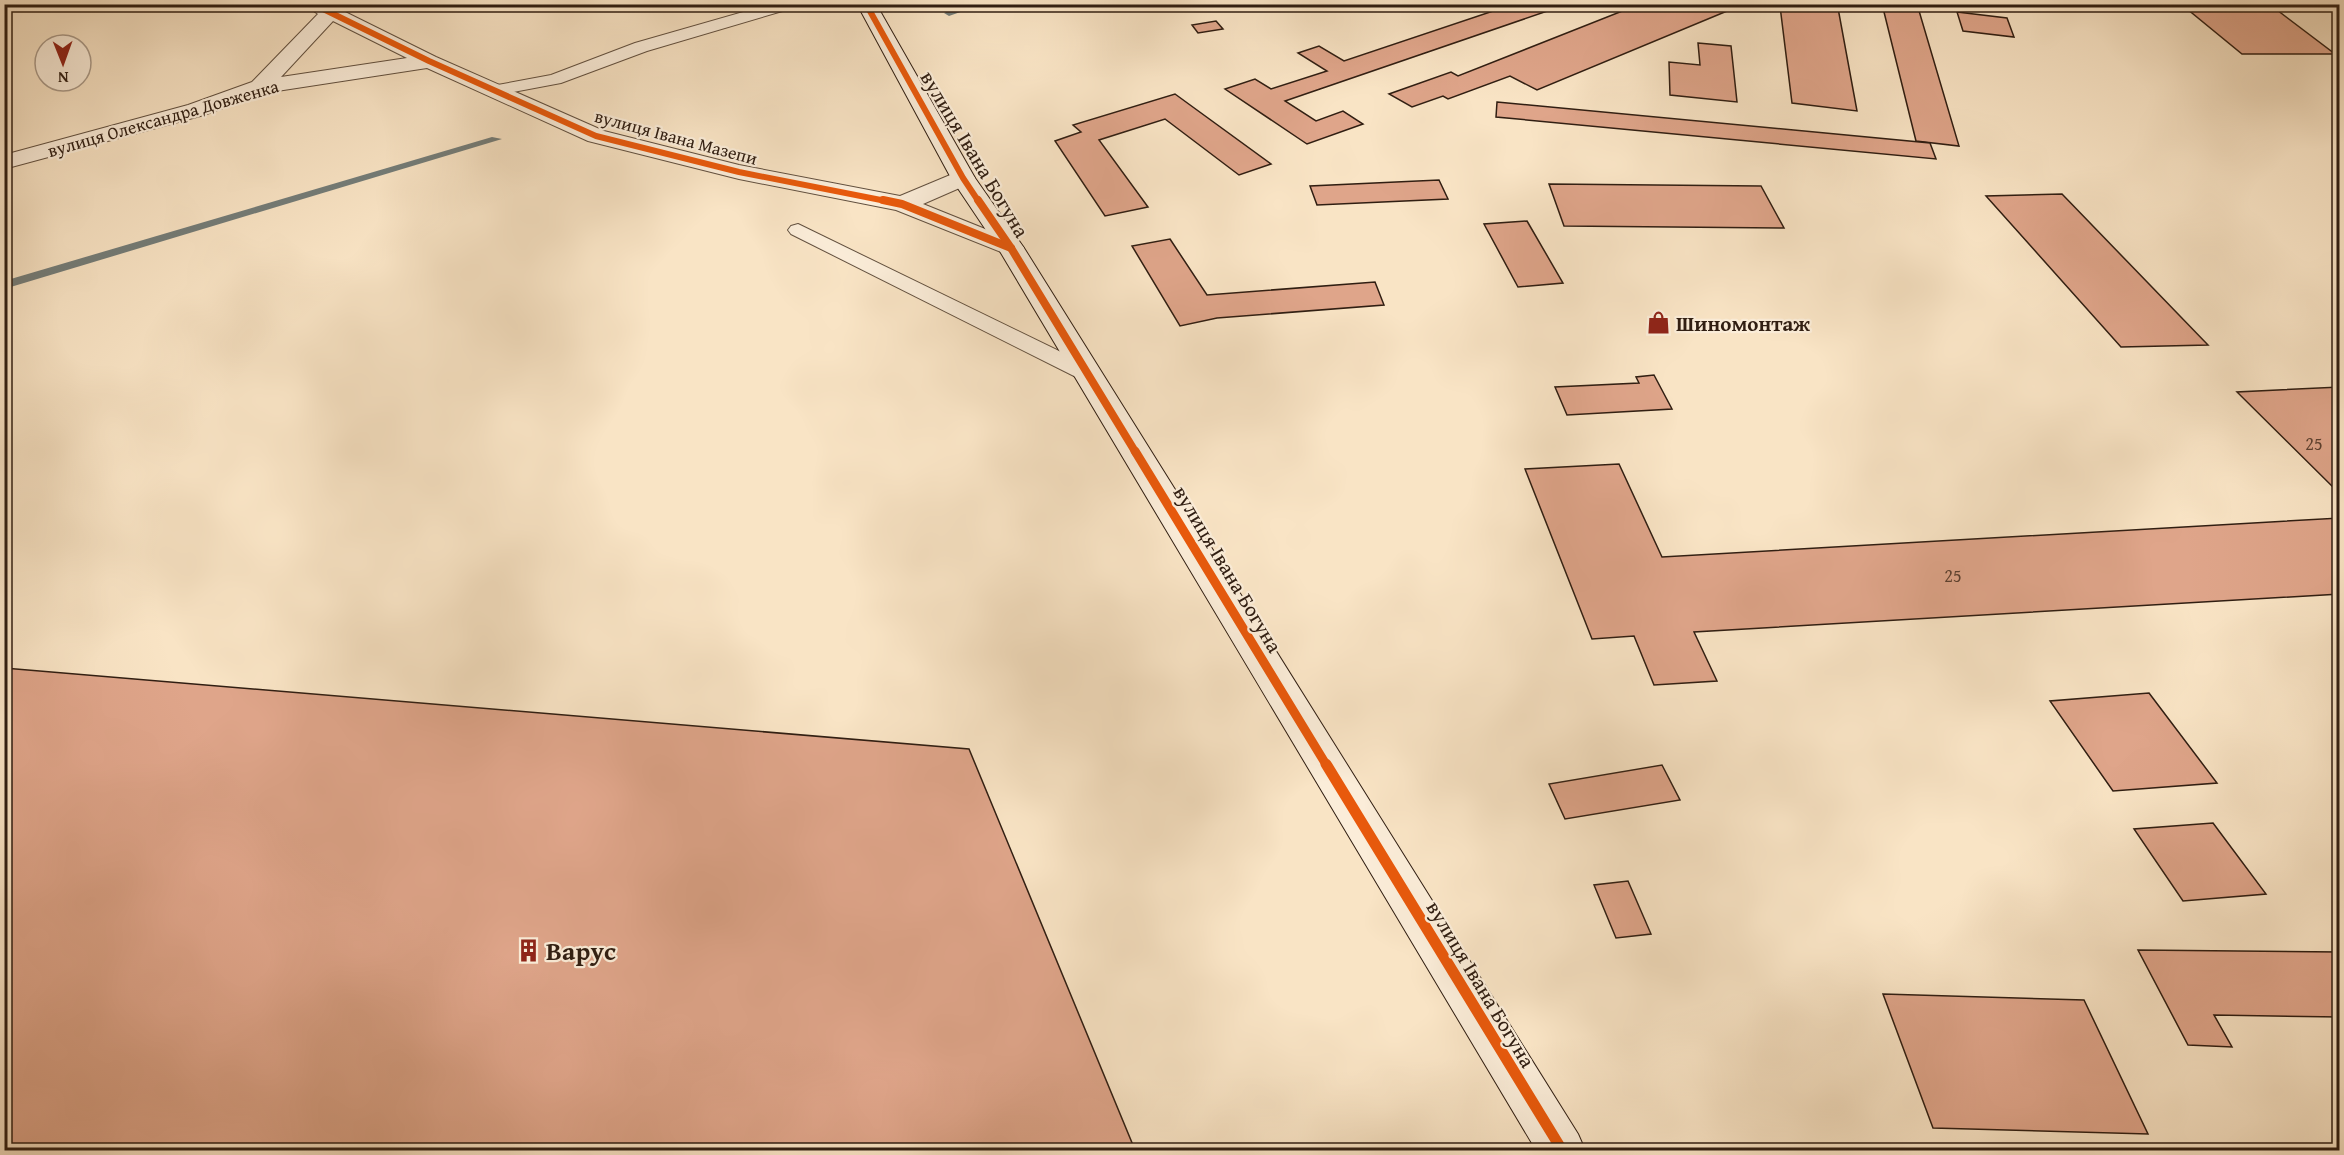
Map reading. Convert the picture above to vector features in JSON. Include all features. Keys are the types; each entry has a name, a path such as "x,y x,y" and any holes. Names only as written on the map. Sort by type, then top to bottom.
{"street":[{"name":"вулиця Івана Богуна","path":"866,4 963,178 1011,248 1562,1150"},
{"name":"вулиця Івана Мазепи","path":"322,8 429,61 498,90 596,136 739,172 902,204 1011,248"},
{"path":"260,87 322,8"},
{"name":"вулиця Олександра Довженка","path":"4,162 196,110 260,87 429,61"},
{"path":"902,204 963,178"}],"lane":[{"path":"498,90 555,79 641,46 790,4"},
{"path":"798,230 1088,374"}],"building":[{"path":"1514,4 1568,4 1285,101 1316,121 1343,111 1363,124 1307,144 1225,89 1255,79 1271,89 1327,71 1298,53 1319,46 1344,61"},
{"path":"1640,4 1744,4 1537,90 1510,76 1448,99 1443,96 1412,107 1389,94 1451,72 1458,76"},
{"path":"1807,4 1838,8 1857,111 1792,103 1780,6 1807,8"},
{"path":"1882,4 1917,4 1959,146 1916,141"},
{"path":"2181,4 2269,4 2335,54 2242,54"},
{"path":"1957,12 2007,18 2014,37 1963,31"},
{"path":"1216,21 1223,29 1198,33 1192,25"},
{"path":"1698,43 1731,46 1737,102 1670,95 1669,62 1700,65"},
{"path":"1175,94 1271,164 1239,175 1165,119 1099,140 1148,207 1105,216 1055,141 1081,132 1073,125"},
{"path":"1497,102 1930,143 1936,159 1496,117"},
{"path":"1439,180 1448,199 1317,205 1310,186"},
{"path":"1549,184 1761,186 1784,228 1564,226"},
{"path":"2062,194 2208,345 2121,347 1986,196"},
{"path":"1527,221 1563,283 1518,287 1484,224"},
{"path":"1170,239 1207,295 1375,282 1384,305 1217,318 1180,326 1132,246"},
{"path":"1654,375 1672,409 1567,415 1555,387 1639,383 1636,377"},
{"path":"2340,387 2340,494 2237,392"},
{"path":"1619,464 1662,557 2340,518 2340,594 1694,632 1717,681 1654,685 1634,636 1592,639 1525,469"},
{"name":"Варус","path":"4,668 969,749 1135,1150 4,1150"},
{"path":"2149,693 2217,783 2113,791 2050,701"},
{"path":"1662,765 1680,800 1565,819 1549,784"},
{"path":"2213,823 2266,894 2183,901 2134,829"},
{"path":"1628,881 1651,934 1616,938 1594,885"},
{"path":"2138,950 2340,952 2340,1017 2214,1015 2232,1047 2188,1045"},
{"path":"1883,994 2084,1000 2148,1134 1933,1128"}],"waterway":[{"path":"949,13 978,4"},
{"path":"4,285 496,139"}],"cycle path":[{"path":"313,4 429,61 498,90 596,136 739,172 902,204 1011,248"},
{"path":"866,4 963,178 1011,248 1562,1150"}],"place":[{"name":"Шиномонтаж","path":"1658,323"},
{"name":"Варус","path":"528,950"}]}
